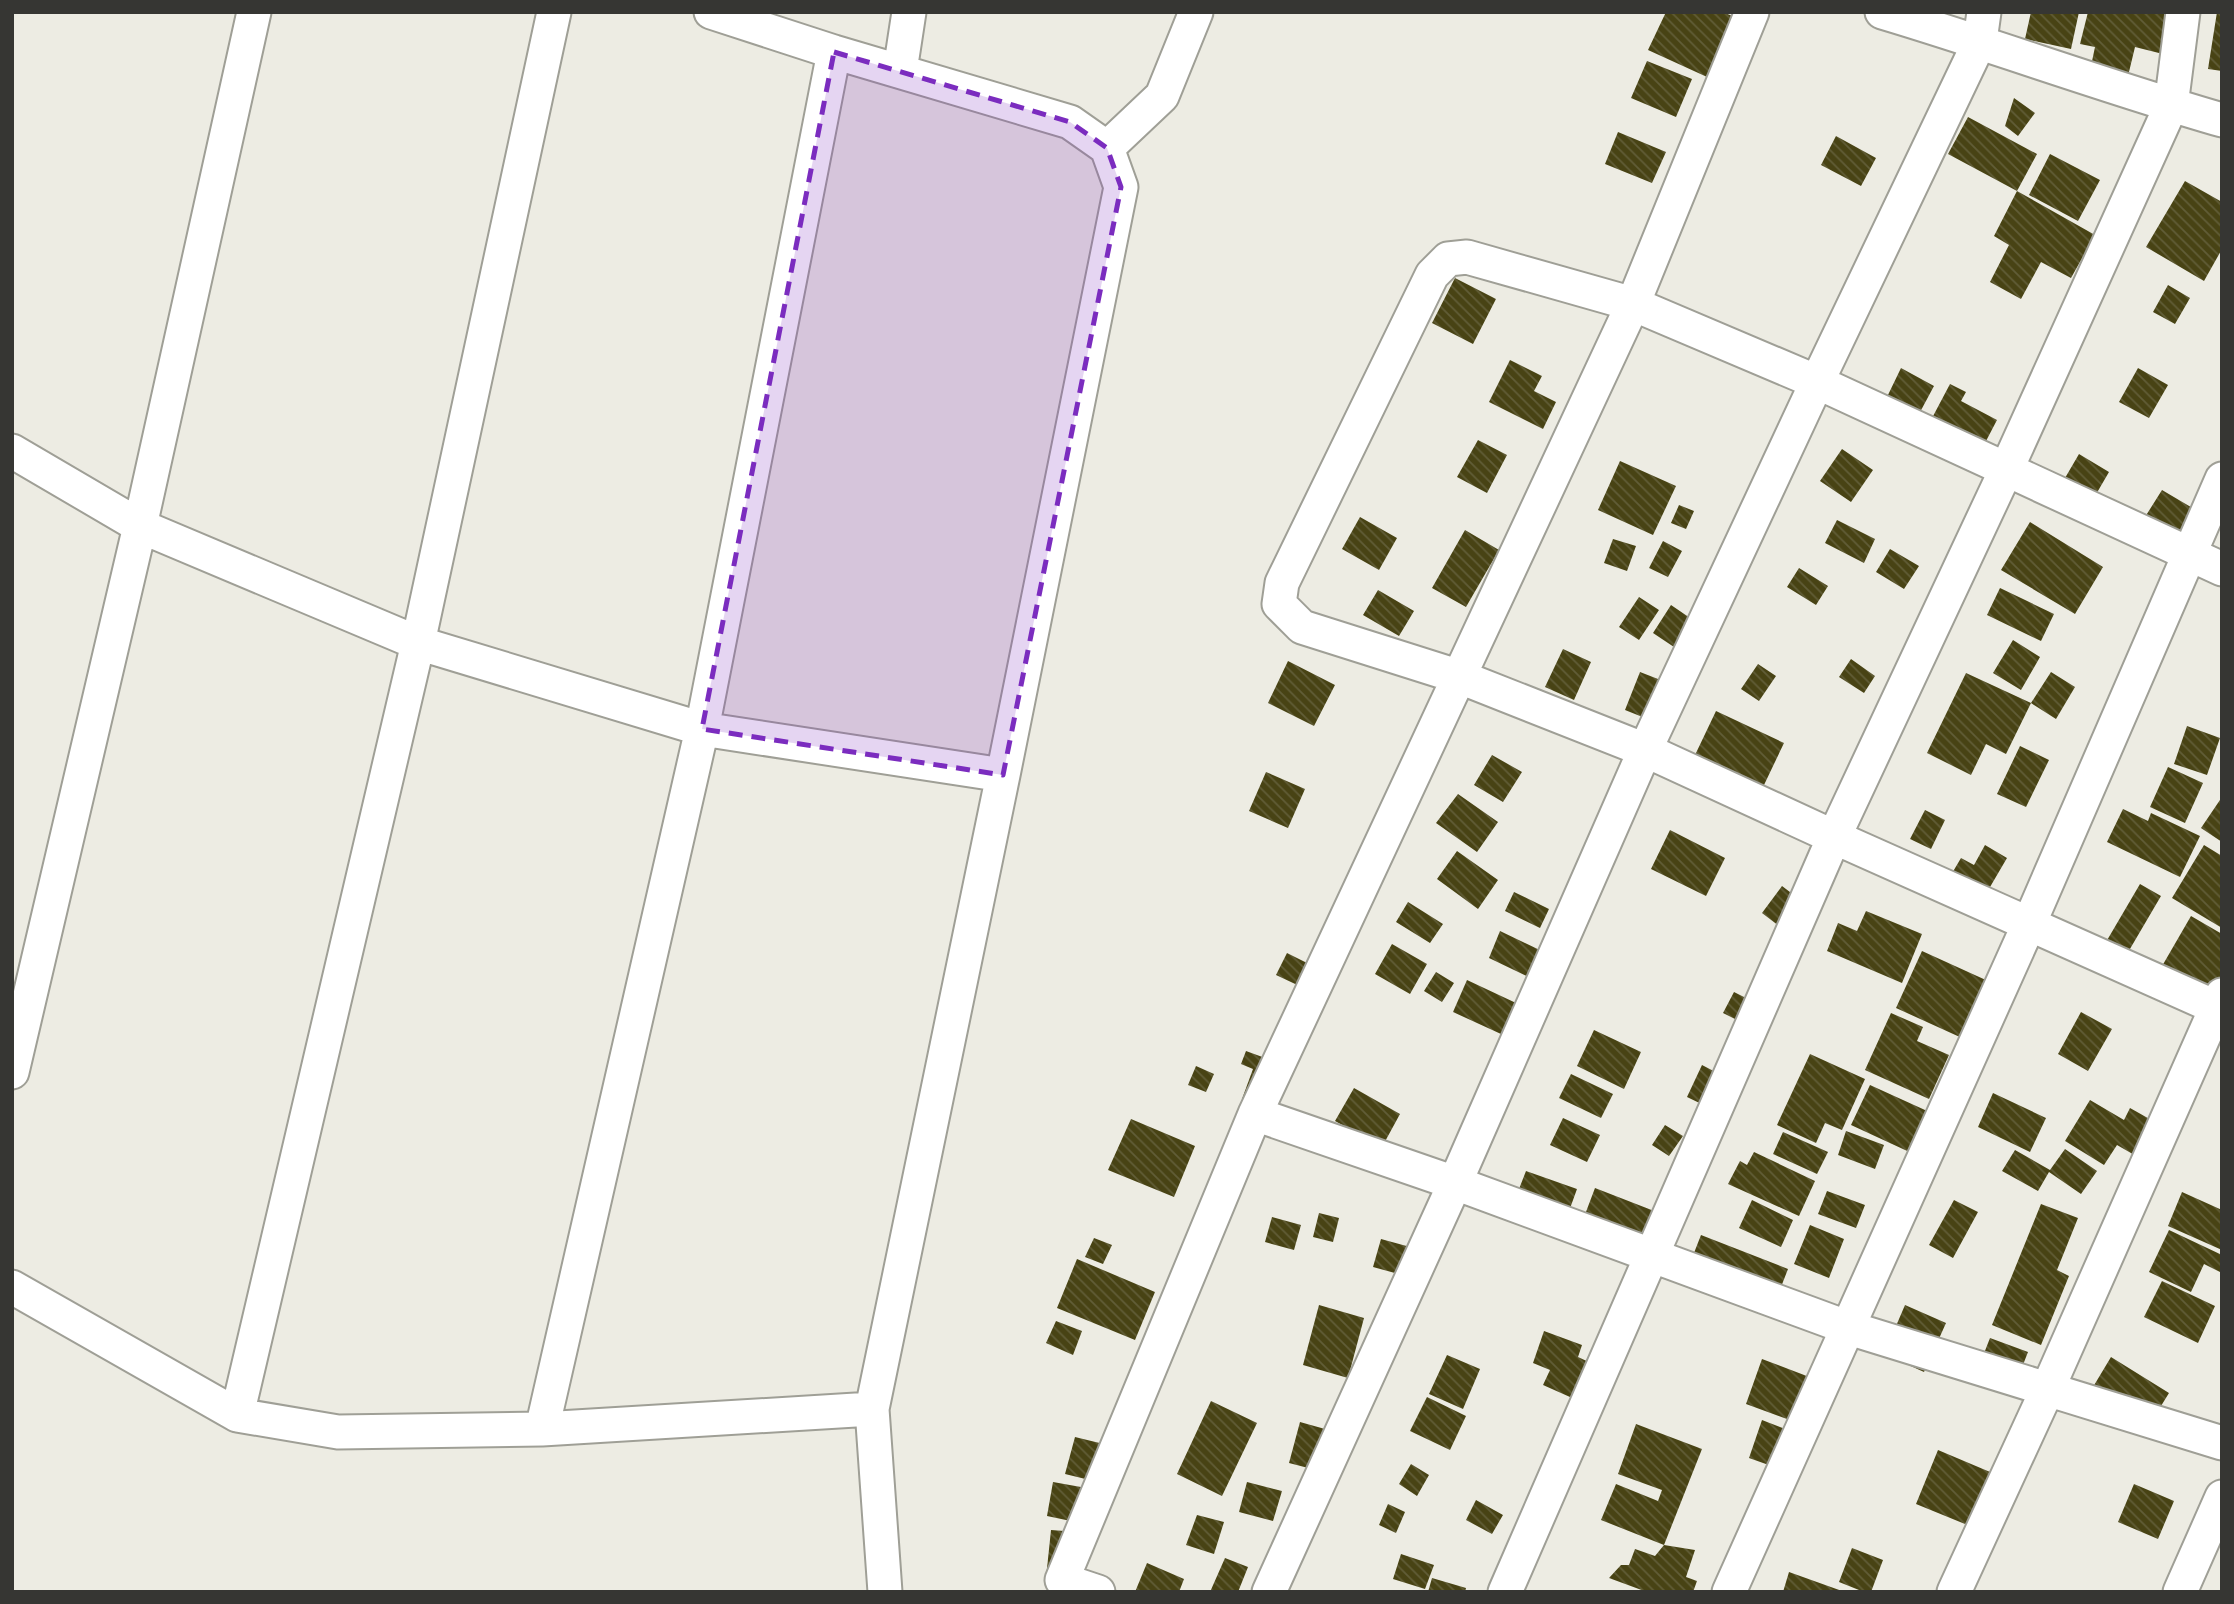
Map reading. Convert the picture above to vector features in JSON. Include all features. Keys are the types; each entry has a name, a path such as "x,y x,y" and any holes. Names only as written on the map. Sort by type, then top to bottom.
{"street":[{"path":"12,1072 140,526 254,12"},
{"path":"237,1415 418,643 554,12"},
{"path":"711,12 834,52 1070,122 1107,148 1122,187 872,1409 886,1592"},
{"path":"900,71 909,12"},
{"path":"1107,148 1162,96 1196,12"},
{"path":"1098,1592 1062,1580 1255,1114 1633,304 1752,12"},
{"path":"1882,12 1982,27 2171,106 2222,120"},
{"path":"1505,1592 1834,837 2007,468 2171,106 2183,12"},
{"path":"1269,1592 1455,1183 1646,750 1982,27"},
{"path":"542,1429 702,729 834,52"},
{"path":"1954,1592 2220,1004 1834,837 1646,750 1460,677 1303,627 1279,604 1282,583 1432,275 1448,259 1467,257 1633,304 1817,382 2222,569"},
{"path":"12,450 140,526 418,643 702,729 1003,775"},
{"path":"1729,1592 2029,923 2222,479"},
{"path":"1255,1114 1455,1183 1849,1328 2222,1443"},
{"path":"12,1287 237,1415 338,1432 542,1429 872,1409"},
{"path":"2180,1592 2222,1497"}],"highlighted area":[{"path":"834,52 1070,122 1107,148 1121,187 1003,775 702,729"}],"building":[{"path":"1666,12 1723,12 1746,22 1718,82 1648,50"},
{"path":"2031,12 2079,12 2071,49 2025,39"},
{"path":"2088,12 2173,12 2163,54 2135,47 2128,76 2091,66 2095,47 2080,44"},
{"path":"2217,12 2222,12 2222,71 2208,69"},
{"path":"1647,61 1692,79 1676,117 1631,98"},
{"path":"2014,98 2035,113 2018,136 2005,126"},
{"path":"1968,117 2037,154 2017,191 1948,154"},
{"path":"1618,132 1666,152 1652,183 1605,164"},
{"path":"1836,136 1876,158 1861,186 1821,165"},
{"path":"2050,154 2100,180 2078,221 2029,195"},
{"path":"2185,181 2222,202 2222,249 2204,281 2146,247"},
{"path":"2017,191 2095,235 2071,278 2041,262 2021,299 1990,282 2009,245 1994,236"},
{"path":"1455,278 1496,299 1473,344 1432,323"},
{"path":"2168,285 2190,298 2175,324 2153,312"},
{"path":"1510,360 1542,376 1534,391 1556,402 1543,429 1489,402"},
{"path":"1901,368 1934,386 1919,414 1887,397"},
{"path":"2138,368 2168,385 2149,418 2119,402"},
{"path":"1950,384 1966,392 1961,401 1997,420 1974,464 1922,437"},
{"path":"1478,440 1507,455 1487,493 1457,477"},
{"path":"1842,449 1873,470 1851,502 1820,481"},
{"path":"2079,454 2109,472 2095,496 2065,478"},
{"path":"1620,461 1676,486 1653,535 1598,510"},
{"path":"2162,490 2201,513 2184,541 2145,517"},
{"path":"1679,505 1694,511 1686,529 1671,523"},
{"path":"1360,517 1397,538 1379,570 1342,549"},
{"path":"1837,520 1875,539 1864,563 1825,543"},
{"path":"2030,522 2103,567 2075,614 2001,570"},
{"path":"1465,530 1499,550 1466,607 1432,588"},
{"path":"1613,539 1636,546 1627,571 1604,563"},
{"path":"1663,541 1682,551 1668,577 1649,568"},
{"path":"1890,549 1919,566 1904,589 1876,572"},
{"path":"1799,568 1828,586 1816,605 1787,587"},
{"path":"2000,588 2054,614 2041,641 1987,615"},
{"path":"1378,590 1414,611 1399,636 1363,615"},
{"path":"1639,597 1659,610 1639,640 1619,627"},
{"path":"1671,605 1696,622 1677,649 1653,633"},
{"path":"2013,640 2040,657 2021,690 1993,673"},
{"path":"1563,649 1591,662 1574,700 1545,687"},
{"path":"1851,659 1875,676 1864,693 1839,677"},
{"path":"1288,661 1335,685 1314,726 1268,703"},
{"path":"1758,664 1776,676 1759,701 1741,689"},
{"path":"1640,672 1676,686 1660,724 1625,710"},
{"path":"2051,672 2075,687 2056,719 2031,703"},
{"path":"1966,673 2031,703 2006,754 1986,744 1971,775 1927,753"},
{"path":"1716,711 1784,743 1754,806 1686,774"},
{"path":"2187,726 2220,738 2207,775 2174,764"},
{"path":"2020,746 2049,760 2026,807 1997,794"},
{"path":"1492,755 1522,772 1503,802 1474,785"},
{"path":"2168,767 2203,783 2185,823 2150,807"},
{"path":"1266,772 1305,789 1288,828 1249,811"},
{"path":"1458,794 1498,822 1477,852 1436,823"},
{"path":"2222,797 2222,842 2201,828"},
{"path":"2123,809 2148,821 2151,813 2200,836 2180,877 2107,842"},
{"path":"1925,810 1945,820 1931,849 1910,839"},
{"path":"1670,830 1725,858 1706,896 1651,869"},
{"path":"1985,845 2007,858 1983,899 1948,880 1961,858 1974,865"},
{"path":"2204,845 2222,856 2222,928 2172,898"},
{"path":"1457,851 1498,880 1478,909 1437,879"},
{"path":"2140,884 2161,896 2127,954 2106,942"},
{"path":"1782,886 1811,908 1791,935 1762,913"},
{"path":"1514,892 1549,909 1540,928 1505,911"},
{"path":"1408,902 1443,924 1430,943 1396,922"},
{"path":"1866,911 1922,934 1902,983 1827,951 1838,923 1857,931"},
{"path":"2191,916 2222,934 2222,992 2154,980"},
{"path":"1500,931 1546,953 1533,979 1489,958"},
{"path":"1392,944 1427,964 1410,994 1375,974"},
{"path":"1922,951 1988,981 1962,1038 1896,1008"},
{"path":"1287,953 1319,969 1308,990 1276,975"},
{"path":"1436,972 1454,983 1442,1002 1424,991"},
{"path":"1467,980 1516,1003 1501,1034 1453,1012"},
{"path":"1734,992 1758,1004 1747,1025 1723,1013"},
{"path":"2081,1012 2112,1029 2088,1071 2058,1054"},
{"path":"1891,1013 1923,1027 1917,1041 1949,1055 1929,1099 1865,1070"},
{"path":"1594,1030 1641,1052 1624,1089 1577,1066"},
{"path":"1246,1051 1284,1065 1267,1109 1242,1099 1253,1069 1241,1064"},
{"path":"1810,1054 1865,1079 1842,1130 1825,1123 1816,1143 1777,1125"},
{"path":"1702,1065 1729,1079 1714,1110 1687,1097"},
{"path":"1196,1066 1214,1074 1206,1092 1188,1085"},
{"path":"1571,1074 1613,1094 1601,1118 1559,1098"},
{"path":"1870,1085 1936,1115 1918,1156 1851,1125"},
{"path":"1354,1088 1400,1114 1382,1147 1335,1121"},
{"path":"1993,1093 2046,1118 2030,1152 1978,1127"},
{"path":"2090,1100 2124,1120 2130,1108 2162,1126 2143,1160 2117,1145 2104,1165 2065,1141"},
{"path":"1563,1118 1600,1135 1587,1162 1550,1145"},
{"path":"1131,1119 1195,1146 1174,1197 1108,1170"},
{"path":"1665,1125 1683,1136 1669,1156 1652,1145"},
{"path":"1846,1131 1884,1145 1875,1169 1838,1155"},
{"path":"1783,1132 1828,1152 1817,1174 1773,1154"},
{"path":"2065,1149 2097,1171 2081,1194 2049,1172 2038,1191 2002,1171 2015,1150 2050,1170"},
{"path":"1754,1152 1815,1181 1799,1216 1728,1184 1740,1161 1747,1165"},
{"path":"1526,1171 1577,1189 1564,1225 1512,1207"},
{"path":"1595,1188 1667,1216 1650,1261 1578,1233"},
{"path":"1827,1191 1865,1205 1856,1228 1818,1214"},
{"path":"2182,1192 2222,1210 2222,1250 2168,1226"},
{"path":"1752,1200 1793,1220 1781,1247 1739,1228"},
{"path":"1954,1200 1978,1212 1953,1258 1929,1245"},
{"path":"2041,1204 2078,1218 2057,1270 2069,1276 2041,1345 1992,1325"},
{"path":"1319,1213 1339,1218 1333,1242 1313,1237"},
{"path":"1272,1217 1301,1225 1294,1250 1265,1242"},
{"path":"1810,1225 1844,1239 1829,1278 1794,1264"},
{"path":"2169,1230 2222,1255 2222,1273 2204,1264 2191,1292 2149,1272"},
{"path":"1701,1235 1788,1269 1772,1310 1685,1276"},
{"path":"1094,1238 1112,1245 1103,1264 1085,1257"},
{"path":"1381,1239 1432,1253 1424,1281 1373,1267"},
{"path":"1077,1259 1155,1292 1135,1340 1057,1308"},
{"path":"2162,1281 2215,1306 2198,1343 2144,1317"},
{"path":"1319,1305 1364,1318 1348,1378 1303,1365"},
{"path":"1905,1305 1946,1323 1924,1372 1884,1354"},
{"path":"1056,1321 1082,1331 1073,1355 1046,1343"},
{"path":"1544,1331 1582,1345 1578,1357 1604,1369 1588,1405 1543,1385 1550,1370 1533,1363"},
{"path":"1990,1338 2028,1352 2019,1375 1981,1361"},
{"path":"1447,1355 1480,1369 1463,1409 1429,1394"},
{"path":"2111,1357 2169,1393 2145,1432 2087,1397"},
{"path":"1762,1359 1825,1383 1809,1427 1746,1404"},
{"path":"1427,1397 1466,1416 1450,1450 1410,1431"},
{"path":"1211,1401 1257,1423 1222,1496 1177,1474"},
{"path":"1762,1420 1801,1435 1786,1471 1749,1458"},
{"path":"1300,1422 1350,1436 1339,1476 1289,1463"},
{"path":"1636,1424 1702,1449 1664,1545 1601,1520 1616,1484 1658,1501 1662,1490 1618,1474"},
{"path":"1075,1437 1120,1448 1110,1485 1065,1474"},
{"path":"1938,1450 2009,1480 1987,1533 1916,1504"},
{"path":"1411,1464 1429,1475 1417,1496 1399,1484"},
{"path":"1053,1482 1092,1489 1085,1524 1047,1516"},
{"path":"1247,1482 1282,1491 1273,1521 1239,1512"},
{"path":"2134,1484 2174,1501 2158,1539 2118,1522"},
{"path":"1476,1500 1503,1515 1492,1534 1466,1520"},
{"path":"1388,1504 1405,1512 1396,1533 1379,1525"},
{"path":"1197,1515 1224,1522 1214,1554 1186,1545"},
{"path":"1051,1530 1078,1532 1046,1578"},
{"path":"1664,1545 1695,1550 1686,1577 1697,1581 1693,1592 1647,1592 1609,1578 1621,1565 1629,1565 1635,1549 1655,1556"},
{"path":"1852,1548 1883,1560 1871,1592 1839,1582"},
{"path":"1401,1554 1434,1565 1425,1589 1393,1579"},
{"path":"1225,1558 1248,1567 1238,1592 1210,1592"},
{"path":"1147,1563 1184,1579 1179,1592 1135,1592"},
{"path":"1789,1572 1842,1591 1842,1592 1783,1592"},
{"path":"1432,1578 1466,1588 1465,1592 1428,1592"}]}
